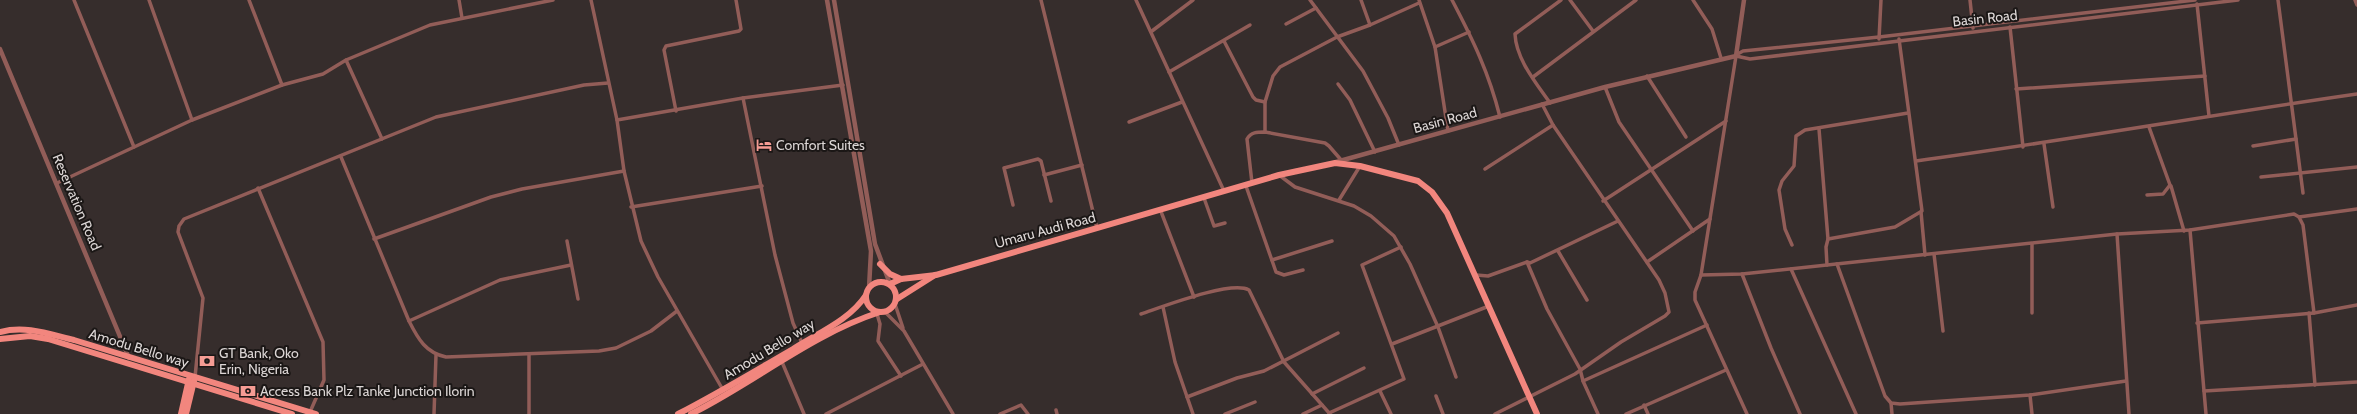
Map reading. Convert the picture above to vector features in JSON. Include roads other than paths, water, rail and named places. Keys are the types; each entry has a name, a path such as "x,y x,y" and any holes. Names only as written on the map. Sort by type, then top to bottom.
{"main road":[{"name":"Basin Road","path":"1160,209 1253,184 1279,175 1335,163"},
{"path":"1335,163 1360,166 1418,181 1432,192 1447,213 1490,306 1537,414"},
{"name":"Umaru Audi Road","path":"936,274 1160,209"},
{"path":"880,264 890,274 901,279"},
{"path":"936,274 881,313 870,307 868,291 877,283 890,284 901,279 936,274"},
{"path":"890,284 896,292 896,301"},
{"name":"Amodu Bello way","path":"694,413 849,314 868,291"},
{"name":"Amodu Bello way","path":"678,414 724,393 782,362 842,326 881,313"},
{"name":"Amodu Bello way","path":"0,332 19,329 34,330 74,340 192,378 292,414"},
{"name":"Amodu Bello way","path":"0,338 30,336 48,339 129,364 192,378 313,413"},
{"path":"181,414 192,378"},
{"path":"186,414 192,378"}],"street":[{"path":"74,0 134,147"},
{"path":"149,0 192,120"},
{"path":"249,0 282,85"},
{"path":"459,0 462,18"},
{"path":"57,183 192,120 282,85 323,74 346,60 430,26 462,18 553,0"},
{"path":"591,0 617,120 631,207 641,241 677,311 724,393"},
{"path":"676,111 664,50 666,46 739,31 741,29 736,0"},
{"path":"827,0 843,85 867,233 871,262 868,291"},
{"path":"834,0 874,237 880,264 890,284"},
{"path":"1041,0 1097,228"},
{"path":"1136,0 1152,31 1182,102 1209,155 1225,192"},
{"path":"1152,31 1193,0"},
{"path":"1310,0 1363,71 1388,118 1399,145"},
{"path":"1361,0 1370,25"},
{"path":"1452,0 1469,32 1491,83 1500,117"},
{"path":"1550,102 1533,78 1517,46 1515,34 1561,0"},
{"path":"1570,0 1593,32"},
{"path":"1533,78 1636,0"},
{"path":"1693,0 1712,29 1721,58"},
{"path":"1741,414 1746,412 1695,300 1694,292 1701,275 1744,0"},
{"path":"1880,39 1881,0"},
{"path":"1970,0 1973,31"},
{"name":"Basin Road","path":"1736,56 1744,59 1750,59 1972,26 2195,0"},
{"name":"Basin Road","path":"1335,163 1605,87 1721,58 1736,56 1743,51 1880,39 1899,39 2238,0"},
{"path":"2278,0 2303,193"},
{"path":"2355,0 2357,5"},
{"path":"1265,132 1265,102 1276,71 1337,37 1370,25 1419,2 1435,47 1448,131"},
{"path":"2197,4 2209,116"},
{"path":"1286,24 1316,8"},
{"path":"2126,8 2127,13"},
{"path":"1169,72 1250,25"},
{"path":"2010,27 2023,147"},
{"path":"1435,47 1469,32"},
{"path":"1899,39 1908,113 1916,161 1925,255"},
{"path":"1224,41 1253,97 1256,100 1265,102"},
{"name":"Reservation Road","path":"0,49 129,357 129,364"},
{"path":"1750,50 1750,59"},
{"path":"346,60 382,138"},
{"path":"1647,76 1686,137"},
{"path":"2016,89 2205,76"},
{"path":"192,378 202,322 203,298 178,232 179,226 188,216 341,156 425,121 455,111 584,85 608,83"},
{"path":"1338,84 1350,100 1375,152"},
{"path":"617,120 676,111 743,98 843,85"},
{"path":"1605,87 1619,122 1650,170 1693,231"},
{"path":"1916,161 2044,144 2101,133 2357,94"},
{"path":"743,98 777,263 793,322 802,343"},
{"path":"1129,122 1182,102"},
{"path":"1495,414 1575,374 1580,369 1621,342 1665,316 1669,312 1665,293 1647,262 1603,200 1553,125 1542,104"},
{"path":"1792,245 1785,229 1779,190 1782,181 1794,166 1796,136 1805,130 1819,129 1908,113"},
{"path":"1603,200 1726,121"},
{"path":"1485,169 1553,125"},
{"path":"2149,126 2170,185 2184,231"},
{"path":"1819,129 1828,239 1826,247 1827,265"},
{"path":"1253,184 1247,140 1250,135 1256,132 1265,132 1325,143 1342,161"},
{"path":"2253,146 2296,139"},
{"path":"2044,144 2052,207"},
{"path":"341,156 409,321 422,344 436,355 446,357 529,354 599,351 616,348 651,331 677,311"},
{"path":"1013,205 1004,168 1038,159 1051,201"},
{"path":"1044,175 1082,165"},
{"path":"1339,200 1360,166"},
{"path":"2261,177 2301,172 2304,174 2357,167"},
{"path":"374,239 491,197 522,189 624,171"},
{"path":"1279,175 1295,188 1339,200 1371,216 1394,236 1401,247 1438,327 1456,377"},
{"path":"2147,195 2163,194 2170,185"},
{"path":"631,207 762,186"},
{"path":"1246,186 1276,272 1281,275 1303,270"},
{"path":"258,188 322,342 324,380 313,413"},
{"path":"1204,198 1214,226 1225,223"},
{"path":"1160,209 1194,296"},
{"path":"2299,217 2357,209"},
{"path":"1828,239 1895,227 1921,212"},
{"path":"1701,275 1742,274 2117,234 2184,231 2294,214 2299,217 2303,225 2314,313"},
{"path":"1647,262 1710,219"},
{"path":"1476,275 1488,276 1528,262 1530,263 1558,251 1618,221"},
{"path":"2190,230 2206,414"},
{"path":"2117,234 2129,414"},
{"path":"567,241 578,299"},
{"path":"1272,260 1332,241"},
{"path":"2032,244 2032,313"},
{"path":"1141,314 1194,296 1238,287 1249,290 1284,362 1329,414 1404,379 1362,264 1401,247"},
{"path":"1558,251 1587,300"},
{"path":"1934,254 1943,331"},
{"path":"1528,262 1547,309 1580,369 1583,381 1598,414"},
{"path":"1837,264 1885,396 1891,403 1892,414"},
{"path":"409,321 500,280 571,265"},
{"path":"1791,269 1856,414"},
{"path":"1742,274 1770,348 1800,414"},
{"path":"896,301 904,331 953,414"},
{"path":"2197,323 2314,313 2357,305"},
{"path":"1392,344 1490,306"},
{"path":"1163,307 1175,362 1193,414"},
{"path":"881,313 904,331"},
{"path":"881,313 878,341 900,376"},
{"path":"2309,313 2315,385"},
{"path":"1583,381 1707,325"},
{"path":"1187,397 1237,378 1264,372 1338,333"},
{"path":"529,354 529,414"},
{"path":"434,414 436,355"},
{"path":"782,362 804,414"},
{"path":"826,414 923,364"},
{"path":"1312,394 1364,368"},
{"path":"1626,414 1726,370"},
{"path":"1891,403 1900,404 2030,395 2126,381"},
{"path":"2204,391 2357,382"},
{"path":"1380,391 1392,414"},
{"path":"2030,395 2032,414"},
{"path":"1436,396 1443,414"},
{"path":"1226,414 1255,402"},
{"path":"1303,414 1322,405"},
{"path":"1644,405 1648,414"},
{"path":"1000,414 1021,406 1028,414"}],"place":[{"name":"Comfort Suites","path":"764,145"},
{"name":"GT Bank, Oko Erin, Nigeria","path":"207,361"},
{"name":"Access Bank Plz Tanke Junction Ilorin","path":"248,391"}]}
